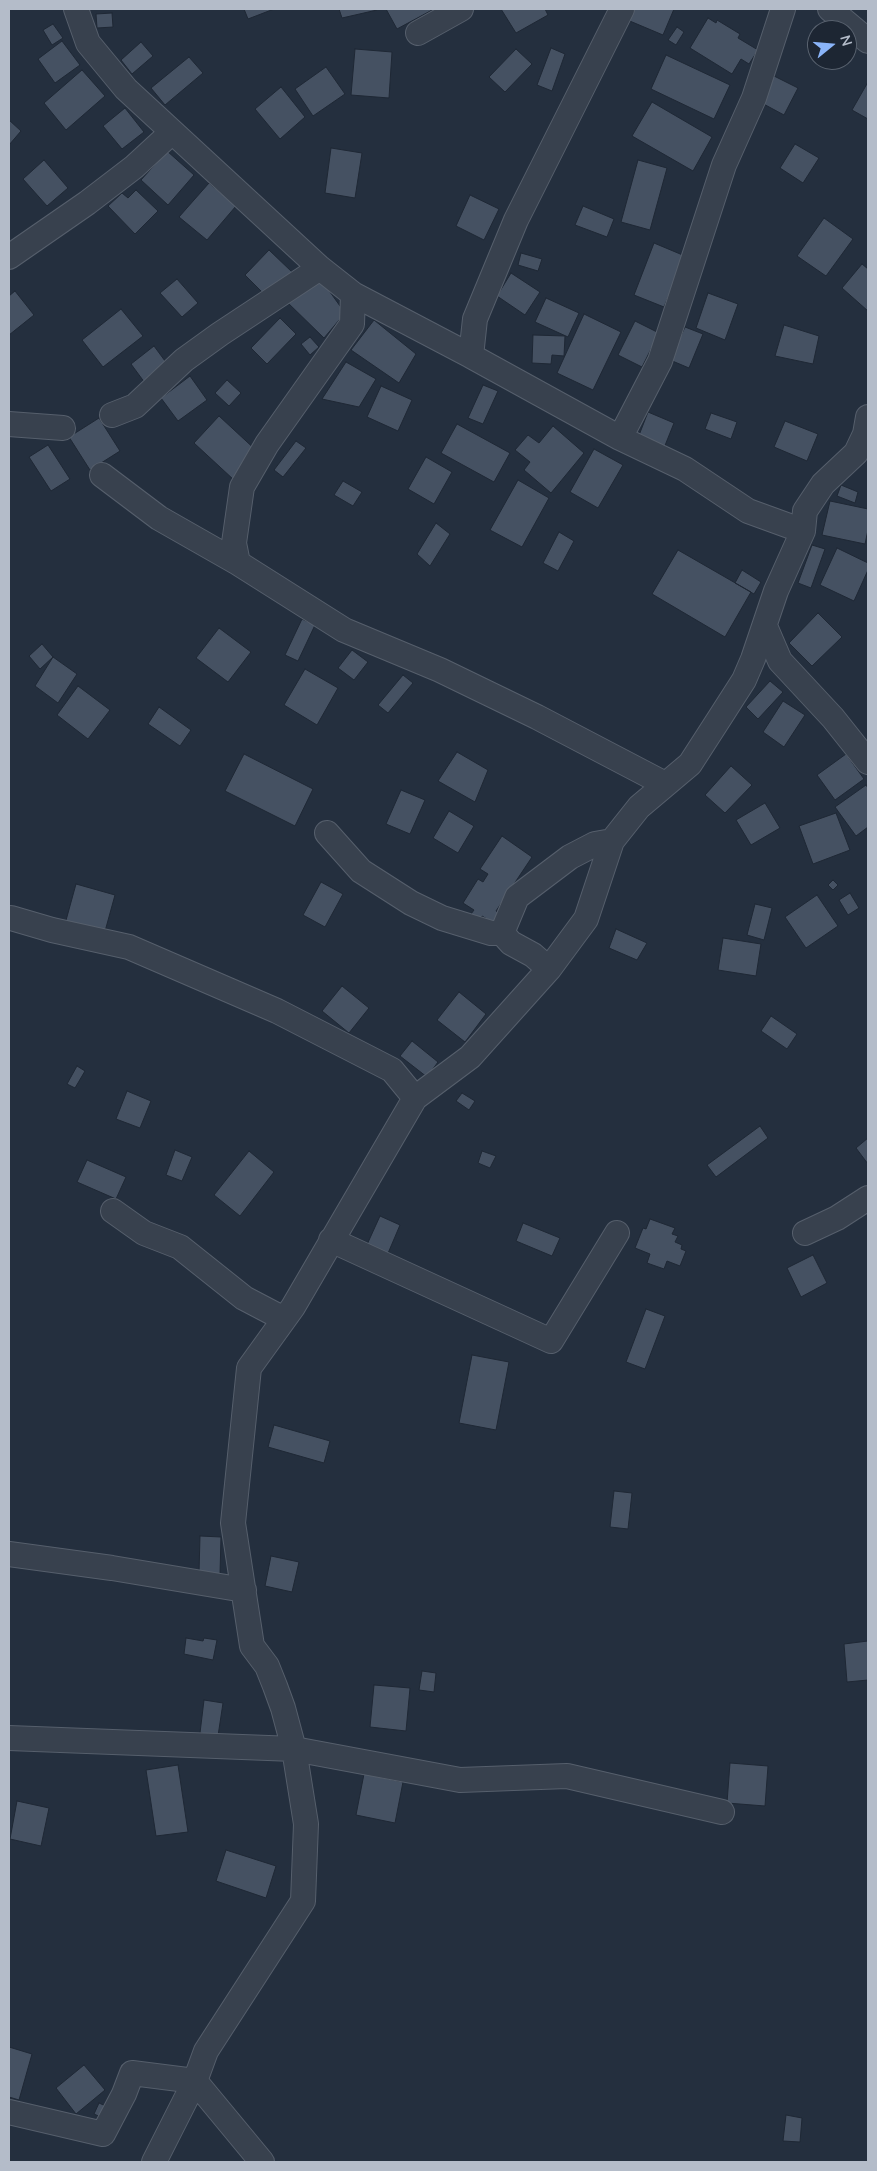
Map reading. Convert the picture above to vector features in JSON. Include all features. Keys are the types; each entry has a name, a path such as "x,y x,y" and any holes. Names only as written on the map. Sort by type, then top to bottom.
{"street":[{"path":"76,9 88,43 126,89 320,268 353,294 620,438 685,469 748,511 803,531"},
{"path":"418,33 461,9"},
{"path":"471,356 475,319 516,220 622,9"},
{"path":"620,438 660,362 724,165 754,98 783,9"},
{"path":"830,9 868,41"},
{"path":"9,257 134,167 172,132"},
{"path":"112,415 134,406 154,386 192,355 320,268"},
{"path":"238,564 234,543 242,487 267,444 352,324 353,294"},
{"path":"154,2162 195,2082 206,2051 303,1901 306,1824 294,1749 283,1708 267,1666 252,1646 233,1523 249,1368 284,1319 415,1098 470,1057 549,969 586,919 612,841 639,807 690,764 724,712 744,680 776,591 803,531 805,512 823,484 856,453 865,434 868,417"},
{"path":"9,424 63,428"},
{"path":"102,475 159,518 238,564 344,630 440,670 537,717 665,784"},
{"path":"765,626 780,661 833,718 868,762"},
{"path":"327,833 362,871 411,904 442,918 491,933 502,933 511,943 533,955 549,969"},
{"path":"502,933 517,897 570,857 595,844 612,841"},
{"path":"11,918 52,930 129,947 277,1011 392,1070 415,1098"},
{"path":"805,1233 837,1218 868,1198"},
{"path":"113,1211 144,1233 180,1247 244,1298 284,1319"},
{"path":"331,1240 551,1340 617,1233"},
{"path":"9,1554 112,1568 244,1590"},
{"path":"9,1738 294,1749 460,1780 567,1776 722,1812"},
{"path":"9,2112 103,2134 124,2094 132,2072 195,2082 262,2162"}],"building":[{"path":"244,9 274,9 248,19"},
{"path":"339,9 377,9 377,10 342,18"},
{"path":"386,9 434,9 397,29"},
{"path":"501,9 545,9 548,15 516,33"},
{"path":"629,9 674,9 663,35 625,19"},
{"path":"112,13 113,27 97,28 96,14"},
{"path":"708,18 716,23 717,20 740,34 738,38 758,50 749,64 741,59 732,74 690,48"},
{"path":"53,24 63,38 52,45 43,30"},
{"path":"677,27 684,32 676,45 668,40"},
{"path":"62,41 80,65 55,83 38,59"},
{"path":"141,42 153,56 132,74 121,60"},
{"path":"551,48 565,54 552,91 537,85"},
{"path":"355,49 392,52 389,98 351,95"},
{"path":"516,49 532,64 505,92 489,77"},
{"path":"666,55 730,85 714,119 651,89"},
{"path":"189,57 203,73 165,105 151,88"},
{"path":"326,67 345,94 313,116 295,89"},
{"path":"82,70 105,96 66,130 44,103"},
{"path":"772,75 798,88 784,115 758,101"},
{"path":"868,82 868,119 852,110"},
{"path":"281,87 305,117 280,139 255,109"},
{"path":"652,102 712,137 693,171 632,136"},
{"path":"125,108 144,132 122,149 103,126"},
{"path":"9,120 21,131 9,145"},
{"path":"795,144 819,158 803,183 780,168"},
{"path":"331,148 362,153 355,198 325,193"},
{"path":"167,151 194,175 168,205 141,180"},
{"path":"44,160 68,188 47,206 23,179"},
{"path":"638,160 667,168 650,230 621,222"},
{"path":"209,183 236,206 207,240 179,217"},
{"path":"136,190 158,211 135,234 108,206 122,193 128,198"},
{"path":"470,195 499,209 484,240 456,226"},
{"path":"583,206 614,219 607,237 575,225"},
{"path":"824,218 853,239 826,276 797,256"},
{"path":"654,243 685,256 664,307 634,295"},
{"path":"269,250 292,272 267,297 245,275"},
{"path":"521,253 542,259 538,271 518,265"},
{"path":"862,264 868,269 868,311 842,288"},
{"path":"511,273 540,292 525,315 497,296"},
{"path":"320,278 345,313 324,338 286,301"},
{"path":"177,279 198,303 182,317 160,293"},
{"path":"15,291 34,315 9,335 9,296"},
{"path":"708,293 738,304 725,340 696,328"},
{"path":"546,298 579,313 568,337 535,322"},
{"path":"121,309 143,336 103,367 82,340"},
{"path":"584,314 621,332 593,390 557,373"},
{"path":"280,318 296,334 267,364 251,348"},
{"path":"374,320 416,354 399,383 351,350"},
{"path":"635,321 659,333 642,367 618,355"},
{"path":"784,325 819,336 813,364 775,356"},
{"path":"685,327 703,334 689,368 670,360"},
{"path":"533,335 565,336 564,356 552,355 551,364 532,363"},
{"path":"310,337 319,347 310,355 301,344"},
{"path":"154,346 168,365 145,383 131,364"},
{"path":"346,362 376,379 359,407 322,399"},
{"path":"190,376 207,400 178,421 161,398"},
{"path":"227,380 241,393 229,406 215,393"},
{"path":"483,385 498,391 483,424 468,418"},
{"path":"381,386 412,400 398,431 367,417"},
{"path":"648,412 674,423 662,453 636,443"},
{"path":"711,413 737,422 731,439 705,429"},
{"path":"219,416 259,453 234,480 194,443"},
{"path":"99,418 120,451 90,470 69,437"},
{"path":"785,421 818,434 807,461 774,447"},
{"path":"457,424 510,453 494,482 441,453"},
{"path":"553,426 584,453 551,493 524,470 530,462 515,450 528,435 539,443"},
{"path":"296,441 306,448 283,477 274,470"},
{"path":"48,445 70,479 51,491 29,457"},
{"path":"594,449 623,465 598,508 570,492"},
{"path":"426,457 452,472 434,504 408,489"},
{"path":"518,480 549,498 522,547 490,530"},
{"path":"343,481 362,492 353,506 334,495"},
{"path":"841,485 858,492 855,503 837,496"},
{"path":"830,501 868,509 868,530 865,544 822,535"},
{"path":"436,523 450,534 430,566 417,554"},
{"path":"559,532 574,541 558,571 543,563"},
{"path":"812,545 825,549 811,588 798,583"},
{"path":"837,548 868,563 868,570 854,601 820,585"},
{"path":"678,550 751,592 725,637 652,594"},
{"path":"742,570 761,582 754,594 735,583"},
{"path":"818,613 842,637 812,666 789,643"},
{"path":"302,619 315,625 298,661 285,655"},
{"path":"219,628 251,652 228,682 196,658"},
{"path":"42,644 53,657 40,669 29,656"},
{"path":"352,650 368,662 354,680 338,668"},
{"path":"53,657 77,674 58,703 35,686"},
{"path":"305,669 338,688 317,725 284,705"},
{"path":"403,675 413,683 388,713 378,705"},
{"path":"770,681 783,692 758,719 746,707"},
{"path":"78,686 110,710 88,739 57,715"},
{"path":"783,701 805,715 784,747 763,732"},
{"path":"159,707 191,730 180,746 148,724"},
{"path":"457,752 488,770 475,802 438,781"},
{"path":"244,754 313,789 295,826 225,791"},
{"path":"846,754 864,779 835,800 817,775"},
{"path":"731,766 752,785 725,813 705,795"},
{"path":"866,785 868,788 868,827 856,836 835,807"},
{"path":"401,790 425,800 410,834 386,824"},
{"path":"765,803 780,828 751,845 736,820"},
{"path":"449,811 474,826 458,853 433,838"},
{"path":"836,813 850,850 813,864 799,826"},
{"path":"502,836 532,857 496,911 501,915 495,924 482,916 480,919 471,914 474,910 463,903 478,879 483,882 488,874 480,869"},
{"path":"833,880 838,885 833,890 828,885"},
{"path":"321,882 343,894 325,927 303,915"},
{"path":"76,884 115,895 104,935 65,924"},
{"path":"850,893 859,908 848,915 839,900"},
{"path":"817,895 838,926 806,948 785,917"},
{"path":"755,904 772,908 764,940 747,935"},
{"path":"616,929 647,943 637,960 609,948"},
{"path":"723,938 761,944 756,976 718,970"},
{"path":"342,986 369,1008 349,1033 322,1011"},
{"path":"459,992 486,1014 465,1042 437,1020"},
{"path":"771,1016 797,1034 787,1049 761,1031"},
{"path":"412,1041 438,1062 427,1077 400,1056"},
{"path":"77,1066 85,1071 75,1088 67,1084"},
{"path":"127,1091 151,1101 140,1128 116,1119"},
{"path":"462,1093 475,1101 469,1110 456,1101"},
{"path":"760,1126 768,1138 716,1177 707,1165"},
{"path":"868,1138 868,1164 856,1148"},
{"path":"175,1150 192,1157 182,1181 166,1175"},
{"path":"249,1151 274,1172 240,1216 214,1195"},
{"path":"482,1151 496,1156 490,1168 478,1163"},
{"path":"87,1160 126,1177 116,1199 77,1182"},
{"path":"380,1216 400,1225 386,1258 365,1249"},
{"path":"650,1219 675,1228 672,1234 678,1236 675,1242 682,1245 681,1249 686,1251 680,1266 667,1261 664,1269 647,1263 650,1254 635,1248 643,1228 646,1229"},
{"path":"523,1223 560,1238 552,1256 516,1241"},
{"path":"813,1255 827,1283 801,1297 787,1268"},
{"path":"646,1309 665,1316 645,1369 626,1362"},
{"path":"472,1355 509,1362 496,1430 459,1423"},
{"path":"274,1425 330,1441 324,1463 268,1447"},
{"path":"614,1491 632,1493 628,1529 610,1527"},
{"path":"200,1536 221,1537 220,1574 199,1573"},
{"path":"271,1556 299,1562 292,1592 265,1586"},
{"path":"186,1638 203,1641 204,1638 217,1640 213,1660 184,1654"},
{"path":"868,1641 868,1680 847,1682 844,1644"},
{"path":"422,1671 436,1673 434,1692 419,1690"},
{"path":"374,1685 410,1688 406,1731 370,1727"},
{"path":"204,1700 223,1703 218,1736 200,1733"},
{"path":"730,1763 768,1766 765,1806 727,1803"},
{"path":"178,1765 188,1832 156,1836 146,1770"},
{"path":"364,1774 403,1782 395,1823 356,1815"},
{"path":"17,1801 49,1808 41,1846 10,1839"},
{"path":"226,1850 276,1866 266,1898 216,1881"},
{"path":"9,2047 32,2054 19,2100 9,2097"},
{"path":"84,2065 105,2090 76,2114 56,2088"},
{"path":"99,2103 110,2108 105,2119 94,2114"},
{"path":"786,2115 802,2118 800,2142 783,2141"}]}
